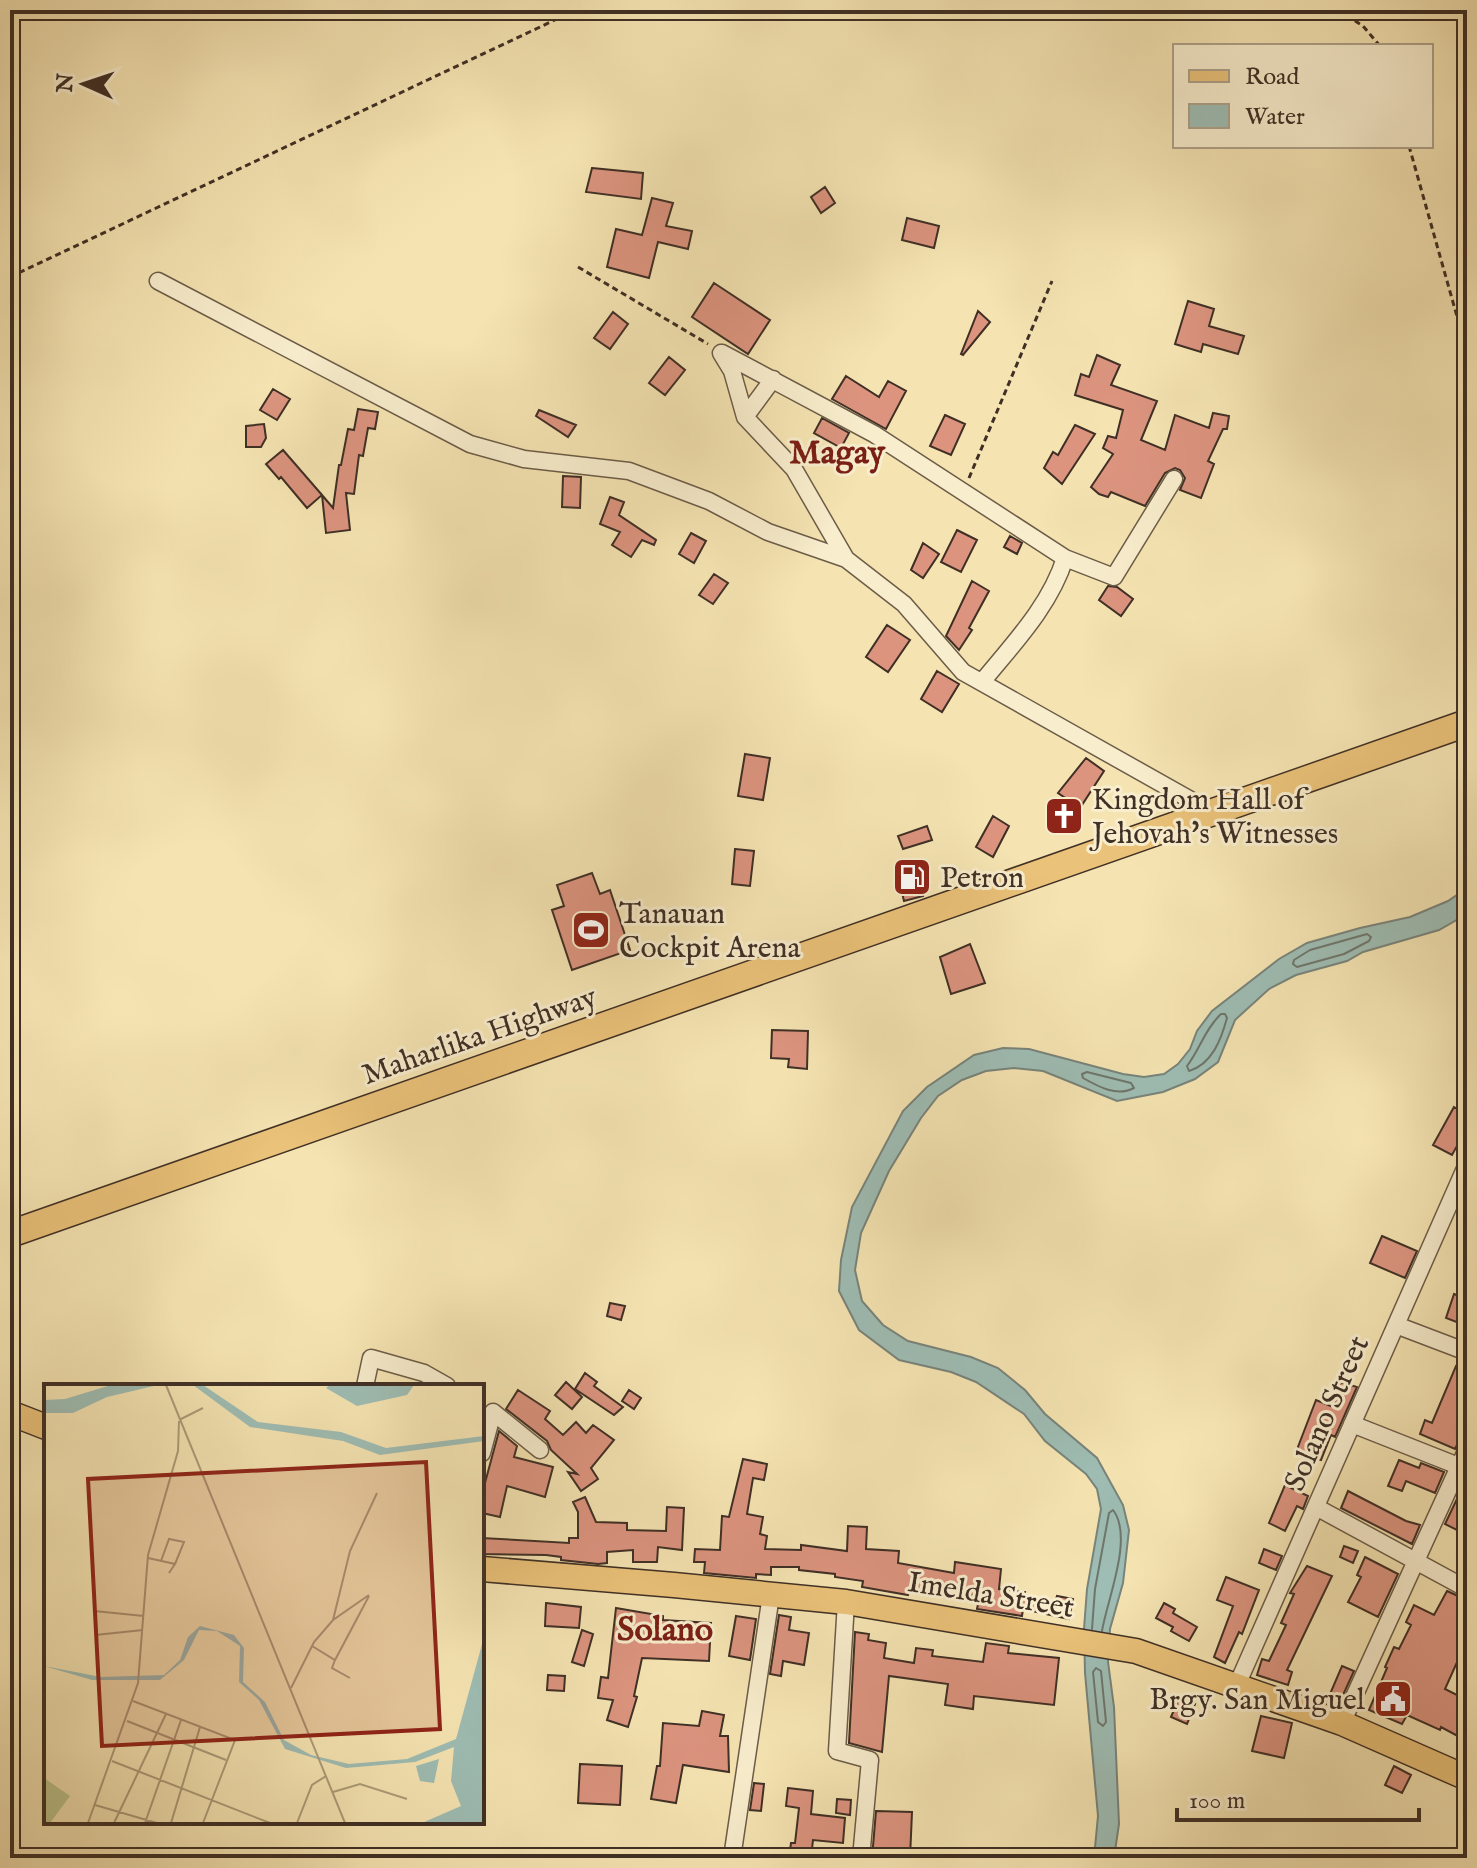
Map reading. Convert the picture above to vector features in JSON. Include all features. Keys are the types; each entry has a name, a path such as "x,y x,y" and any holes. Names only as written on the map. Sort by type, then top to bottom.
{"highway":[{"name":"Maharlika Highway","path":"10,1234 1467,723"}],"main road":[{"path":"10,1413 44,1426"},
{"name":"Imelda Street","path":"484,1569 846,1602 1136,1651 1342,1723 1467,1778"}],"street":[{"path":"158,281 470,444 524,459 629,471 709,501 768,532 846,559 904,604 963,672 1212,812"},
{"path":"721,353 874,434 1065,558 1114,577 1174,479"},
{"path":"721,353 732,371 745,417 794,469 846,559"},
{"path":"745,417 773,379"},
{"path":"982,682 1031,622 1059,578 1065,558"},
{"name":"Solano Street","path":"1237,1685 1467,1164"},
{"path":"1396,1325 1467,1352"},
{"path":"365,1384 371,1358 424,1373 443,1384"},
{"path":"488,1409 540,1450"},
{"path":"484,1438 488,1409"},
{"path":"1352,1424 1463,1468"},
{"path":"1342,1723 1416,1561 1463,1468 1467,1449"},
{"path":"1316,1507 1467,1589"},
{"path":"732,1858 771,1595"},
{"path":"846,1602 837,1751 870,1760 861,1858"}],"path":[{"path":"10,277 576,10"},
{"path":"1338,10 1363,26 1378,44"},
{"path":"1410,148 1467,352"},
{"path":"578,267 721,353"},
{"path":"963,492 1052,281"}],"water":[{"path":"1467,888 1467,914 1439,930 1296,975 1269,989 1235,1020 1218,1062 1195,1079 1163,1092 1117,1101 1043,1071 1014,1068 986,1071 962,1080 938,1096 921,1118 889,1171 861,1233 855,1270 862,1301 883,1325 908,1341 971,1357 998,1368 1025,1390 1045,1414 1097,1458 1123,1505 1129,1530 1123,1583 1110,1629 1108,1662 1114,1707 1119,1824 1114,1858 1094,1858 1098,1816 1084,1629 1087,1589 1101,1509 1097,1489 1086,1474 1045,1441 1024,1414 976,1382 951,1372 899,1360 859,1330 839,1291 841,1260 852,1207 903,1111 927,1087 974,1055 1003,1048 1029,1049 1123,1074 1144,1077 1164,1074 1178,1064 1190,1049 1197,1031 1212,1011 1279,959 1307,943 1410,917 1448,901"}],"building":[{"path":"592,168 643,173 641,199 586,192"},
{"path":"825,187 835,203 821,213 811,197"},
{"path":"652,198 673,203 666,226 692,231 688,249 658,242 649,278 607,267 616,229 642,235"},
{"path":"907,218 939,226 934,248 902,240"},
{"path":"714,283 770,320 748,354 692,317"},
{"path":"1188,301 1214,309 1209,326 1244,336 1238,354 1203,344 1201,352 1175,344"},
{"path":"978,311 990,322 963,355 961,354"},
{"path":"613,312 628,324 610,349 594,338"},
{"path":"1097,355 1120,365 1111,385 1157,401 1141,440 1165,450 1175,415 1209,428 1213,413 1229,416 1227,429 1223,429 1208,461 1214,464 1201,498 1180,490 1185,478 1175,468 1165,473 1145,506 1111,492 1108,497 1099,494 1091,487 1113,454 1103,448 1108,436 1116,438 1123,410 1075,395 1081,374 1089,377"},
{"path":"669,357 685,370 665,395 649,383"},
{"path":"846,376 879,397 888,381 906,391 886,429 832,399"},
{"path":"273,389 290,399 277,420 260,410"},
{"path":"358,409 378,412 375,429 368,428 363,456 359,455 354,494 346,493 350,530 326,533 322,495 333,508 348,429 354,430"},
{"path":"539,410 576,425 568,437 536,416"},
{"path":"945,415 965,424 951,455 930,446"},
{"path":"822,418 849,433 841,448 814,433"},
{"path":"264,424 266,438 261,447 246,447 246,426"},
{"path":"1075,425 1095,434 1062,484 1044,468 1053,452 1058,455"},
{"path":"283,450 322,495 307,508 266,464"},
{"path":"563,476 581,477 580,508 562,507"},
{"path":"610,497 624,502 619,515 656,540 654,545 642,540 631,557 612,545 620,532 600,524"},
{"path":"957,530 977,540 961,572 941,562"},
{"path":"691,533 706,541 694,563 679,554"},
{"path":"1010,536 1022,543 1017,554 1004,547"},
{"path":"923,543 939,554 923,578 911,570"},
{"path":"714,574 728,583 713,604 699,595"},
{"path":"972,581 989,591 969,628 972,630 959,650 946,636"},
{"path":"1108,586 1117,587 1133,599 1121,616 1099,600"},
{"path":"887,625 910,640 888,672 866,657"},
{"path":"937,671 959,684 942,712 921,699"},
{"path":"745,754 770,758 763,800 738,796"},
{"path":"1086,758 1104,771 1080,808 1058,793"},
{"path":"993,816 1009,826 993,857 976,847"},
{"path":"927,826 932,840 903,849 898,836"},
{"path":"735,849 754,851 750,886 732,884"},
{"path":"915,863 923,896 904,901 896,868"},
{"name":"Tanauan Cockpit Arena","path":"592,873 600,894 610,890 630,950 572,970 552,910 564,906 557,885"},
{"path":"970,944 985,983 951,994 940,957"},
{"path":"772,1030 808,1031 807,1069 788,1067 789,1059 771,1058"},
{"path":"1454,1107 1467,1115 1467,1128 1452,1155 1433,1145"},
{"path":"1382,1236 1417,1251 1405,1278 1370,1263"},
{"path":"1454,1294 1467,1299 1467,1326 1446,1318"},
{"path":"610,1303 625,1306 621,1320 607,1316"},
{"path":"1456,1366 1467,1370 1467,1425 1455,1449 1420,1434 1425,1420 1432,1423"},
{"path":"585,1373 597,1382 594,1386 623,1407 614,1415 575,1389"},
{"path":"566,1382 582,1397 572,1409 555,1395"},
{"path":"1341,1382 1357,1387 1321,1460 1296,1452 1316,1400 1333,1407"},
{"path":"518,1390 550,1411 545,1419 563,1435 576,1422 586,1433 593,1425 614,1440 591,1468 598,1479 581,1491 568,1472 577,1474 551,1450 547,1441 506,1409"},
{"path":"629,1390 641,1398 634,1409 622,1401"},
{"path":"499,1431 517,1446 514,1457 553,1467 545,1497 507,1486 500,1517 484,1513 484,1487"},
{"path":"743,1459 767,1464 764,1480 753,1478 747,1514 763,1517 760,1534 767,1536 765,1549 801,1550 801,1545 847,1551 848,1526 867,1527 866,1549 899,1551 898,1563 954,1573 955,1562 1001,1569 999,1589 1025,1592 1024,1596 1055,1603 1057,1596 1073,1599 1069,1619 1023,1609 1022,1616 977,1609 980,1595 943,1596 909,1592 908,1595 862,1587 863,1581 799,1570 799,1567 771,1567 771,1575 756,1574 756,1578 704,1573 705,1562 694,1562 695,1549 720,1550 722,1516 729,1517"},
{"path":"1399,1460 1419,1468 1421,1463 1444,1472 1435,1493 1406,1481 1402,1491 1388,1486"},
{"path":"1467,1480 1467,1535 1445,1524"},
{"path":"1285,1485 1308,1496 1303,1509 1297,1506 1285,1531 1269,1523"},
{"path":"1348,1491 1420,1525 1412,1544 1341,1508"},
{"path":"585,1497 596,1522 627,1523 627,1530 666,1531 667,1507 684,1508 682,1550 658,1547 657,1562 633,1562 633,1550 607,1552 607,1563 598,1564 546,1555 484,1554 484,1538 569,1543 569,1538 578,1538 578,1512 573,1502"},
{"path":"1344,1546 1358,1551 1353,1563 1340,1557"},
{"path":"1264,1549 1282,1556 1276,1570 1259,1563"},
{"path":"1365,1557 1398,1574 1378,1617 1348,1602 1361,1577 1357,1575"},
{"path":"1307,1566 1332,1576 1287,1670 1292,1672 1288,1685 1257,1675 1262,1659 1269,1661 1286,1625 1281,1623 1294,1594 1290,1593"},
{"path":"1226,1577 1259,1590 1242,1634 1239,1632 1225,1663 1214,1657 1233,1606 1217,1600"},
{"path":"1447,1591 1467,1600 1467,1640 1445,1689 1467,1700 1467,1741 1441,1727 1440,1730 1407,1715 1402,1724 1369,1710 1394,1647 1399,1649 1411,1625 1406,1622 1414,1605 1434,1615"},
{"path":"546,1603 581,1607 579,1628 545,1626"},
{"path":"1164,1603 1175,1609 1173,1613 1197,1627 1189,1641 1156,1618"},
{"path":"616,1608 663,1616 663,1620 711,1623 709,1661 642,1658 634,1696 637,1697 628,1727 607,1720 613,1700 598,1698 601,1677 608,1678"},
{"path":"779,1615 791,1617 789,1630 809,1633 804,1665 783,1661 781,1676 770,1674"},
{"path":"736,1616 756,1619 750,1660 729,1656"},
{"path":"582,1630 593,1634 584,1666 572,1662"},
{"path":"855,1632 869,1634 868,1640 886,1643 884,1658 914,1663 916,1648 933,1650 932,1656 983,1662 986,1643 1009,1646 1008,1653 1059,1658 1054,1705 974,1696 973,1709 945,1705 948,1684 889,1676 882,1752 849,1743"},
{"path":"1342,1666 1354,1671 1338,1706 1327,1701"},
{"path":"548,1675 565,1676 564,1691 547,1690"},
{"path":"1179,1698 1195,1704 1187,1724 1171,1717"},
{"path":"702,1711 724,1715 720,1736 728,1736 729,1772 683,1765 676,1803 651,1799 657,1766 660,1766 663,1723 699,1726"},
{"path":"1261,1716 1292,1723 1284,1758 1252,1751"},
{"path":"580,1764 622,1766 620,1805 578,1803"},
{"path":"1394,1766 1411,1775 1402,1793 1385,1785"},
{"path":"754,1783 764,1784 761,1811 750,1810"},
{"path":"788,1788 813,1791 811,1814 845,1818 843,1843 813,1840 811,1858 789,1858 791,1843 795,1843 799,1808 786,1806"},
{"path":"837,1799 851,1800 850,1815 836,1813"},
{"path":"876,1811 912,1812 910,1858 872,1858"}],"place":[{"name":"Kingdom Hall of Jehovah's Witnesses","path":"1064,816"},
{"name":"Petron","path":"912,877"},
{"name":"Tanauan Cockpit Arena","path":"591,930"},
{"name":"Brgy. San Miguel","path":"1393,1699"}],"district":[{"name":"Magay","path":"837,451"},
{"name":"Solano","path":"665,1628"}]}
